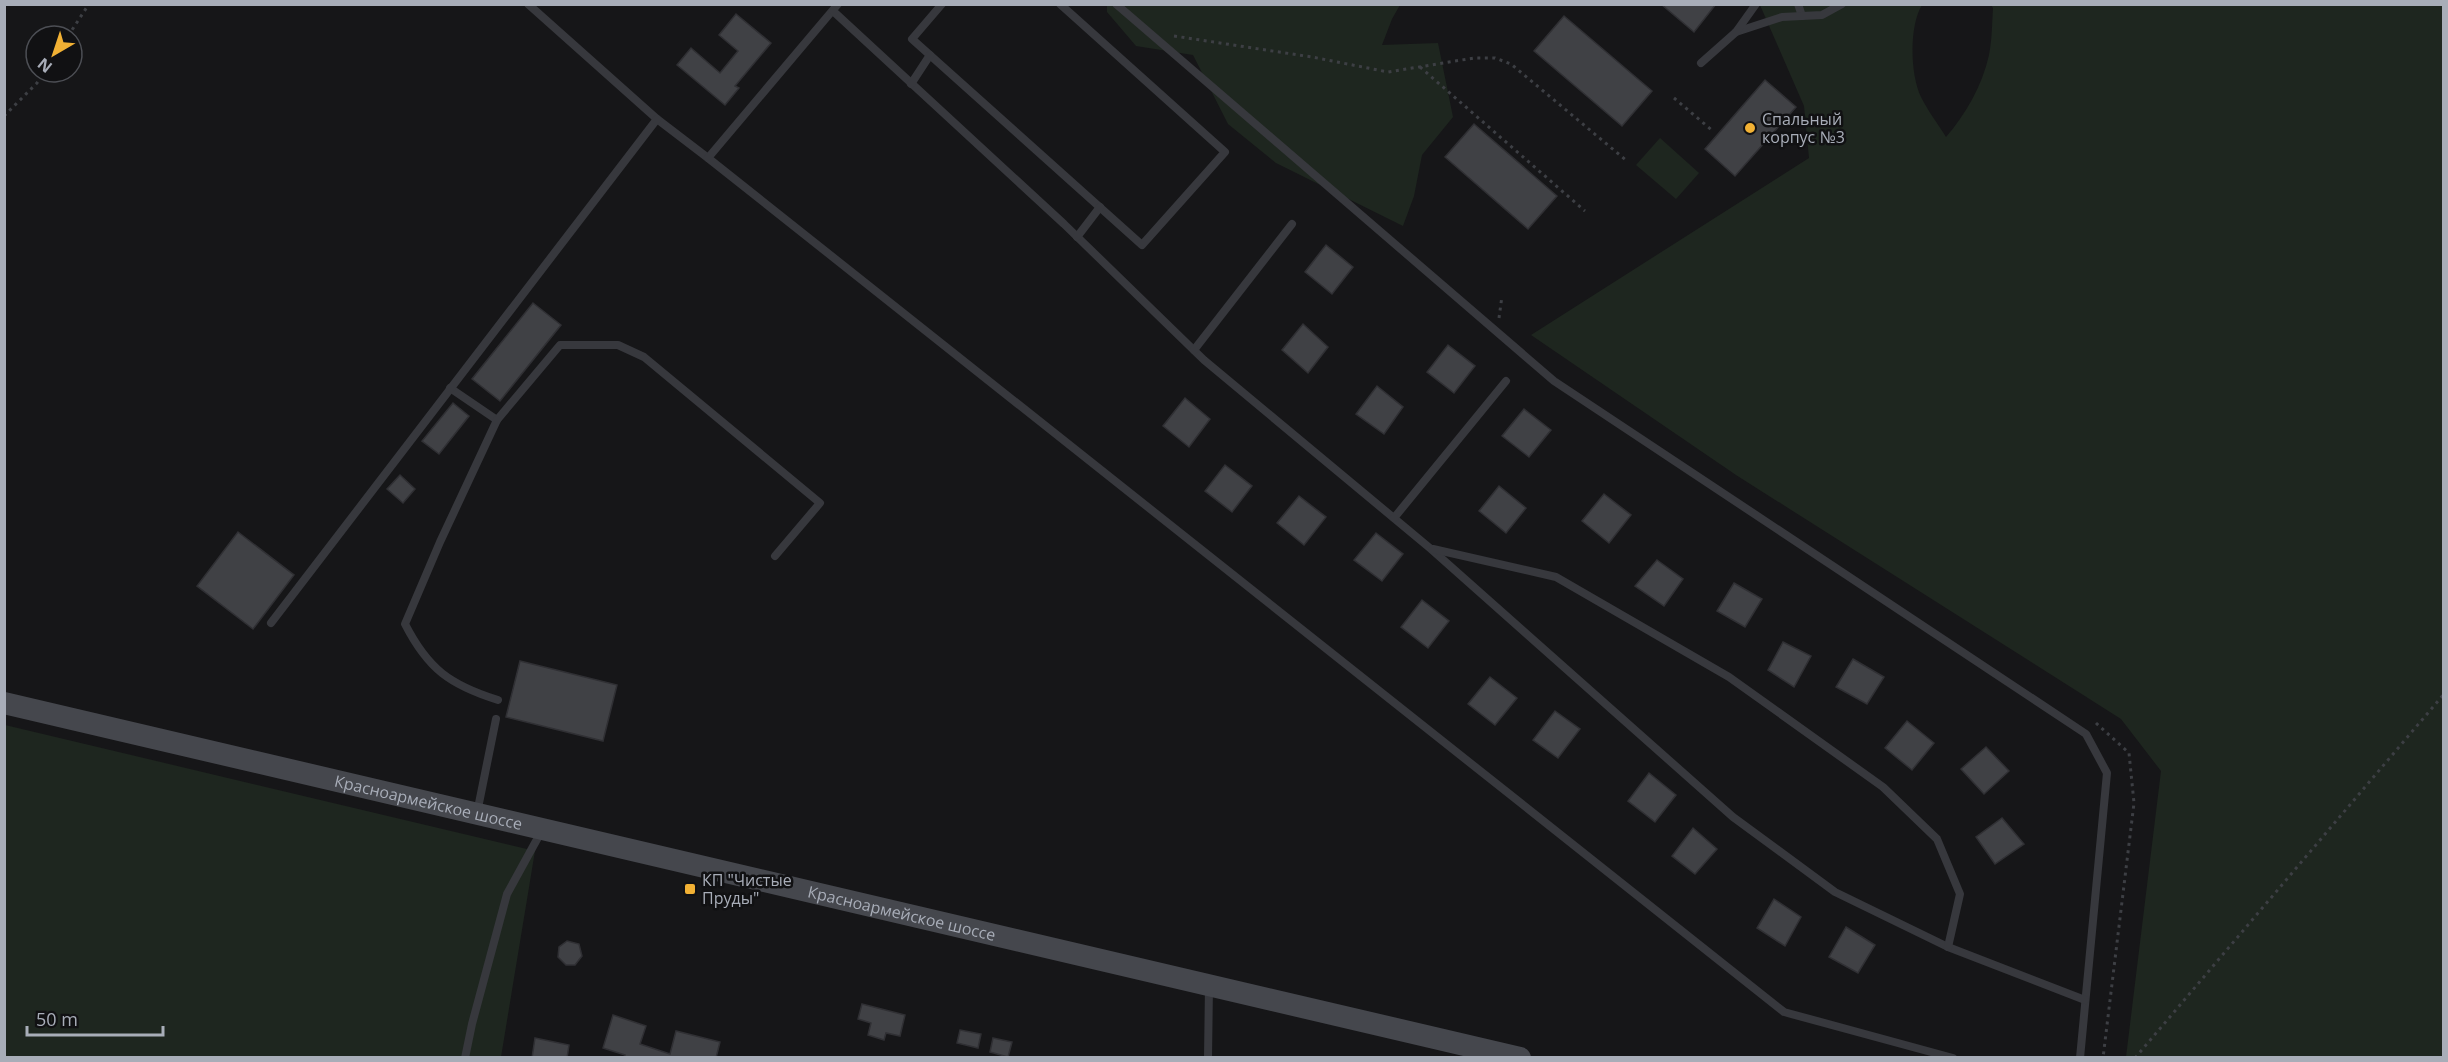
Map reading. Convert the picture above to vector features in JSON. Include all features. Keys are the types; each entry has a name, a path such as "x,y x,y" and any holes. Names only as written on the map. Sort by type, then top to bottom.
{"main road":[{"name":"Красноармейское шоссе","path":"4,703 1520,1058"}],"lane":[{"path":"528,4 657,119 1784,1012 1953,1058"},
{"path":"942,4 912,39 1142,245 1225,152 1071,8 1060,4"},
{"path":"1116,4 1554,381 2086,734 2107,773 2080,1058"},
{"path":"1701,63 1736,32 1756,4"},
{"path":"1798,4 1802,16"},
{"path":"1736,32 1782,17 1822,15 1842,4"},
{"path":"708,158 836,8 911,84 1077,237 1194,350 1431,549 1733,816 1835,892 1948,947 2085,1000"},
{"path":"911,84 930,55"},
{"path":"271,623 657,119"},
{"path":"1077,237 1100,207"},
{"path":"1194,350 1292,224"},
{"path":"498,700 468,691 442,675 417,646 405,624 440,542 497,420 560,345 618,345 644,357 820,502 775,556"},
{"path":"1394,519 1506,381"},
{"path":"450,388 497,420"},
{"path":"1431,549 1556,577 1729,677 1883,787 1937,839 1960,894 1948,947"},
{"path":"477,814 496,719"},
{"path":"465,1058 507,894 543,829"},
{"path":"1208,1058 1209,986"}],"path":[{"path":"76,24 89,4"},
{"path":"1173,36 1312,57 1388,72 1474,58 1495,58 1511,64 1627,161"},
{"path":"1420,67 1585,211"},
{"path":"4,116 36,84"},
{"path":"1674,98 1714,132"},
{"path":"1498,321 1502,296"},
{"path":"2135,1058 2444,694"},
{"path":"2096,723 2129,753 2134,803 2103,1058"}],"shaded area":[{"path":"1107,4 1400,5 1382,45 1438,43 1453,117 1422,155 1414,196 1403,226 1276,163 1228,124 1193,55 1136,46 1107,12"},
{"path":"1760,5 1922,5 1915,25 1912,50 1917,87 1946,137 1960,119 1982,78 1989,55 1993,8 1991,5 2443,5 2443,1057 2126,1057 2161,771 2121,719 1736,475 1531,335 1809,158 1804,106"},
{"path":"1660,138 1699,173 1676,199 1636,165"},
{"path":"5,725 535,851 501,1057 5,1058"}],"building":[{"path":"1661,4 1716,4 1694,32"},
{"path":"736,14 771,43 735,86 739,88 725,105 677,65 691,48 720,73 738,51 719,35"},
{"path":"1564,16 1652,91 1622,126 1534,51"},
{"name":"Спальный корпус №3","path":"1765,80 1796,107 1735,176 1705,149"},
{"path":"1474,124 1557,196 1528,229 1445,157"},
{"path":"1326,245 1353,267 1332,294 1305,272"},
{"path":"533,303 561,325 500,401 472,379"},
{"path":"1303,324 1328,347 1308,373 1282,350"},
{"path":"1448,345 1475,366 1454,393 1427,372"},
{"path":"1377,386 1403,407 1384,434 1356,414"},
{"path":"1185,398 1210,419 1189,447 1163,426"},
{"path":"453,403 469,416 439,454 422,441"},
{"path":"1524,409 1551,430 1529,457 1502,436"},
{"path":"1225,465 1252,486 1232,512 1205,491"},
{"path":"400,475 415,489 403,503 387,489"},
{"path":"1499,486 1526,508 1506,533 1479,511"},
{"path":"1604,494 1631,515 1609,543 1582,521"},
{"path":"1299,496 1326,517 1304,545 1277,523"},
{"path":"238,532 294,575 253,629 197,586"},
{"path":"1376,533 1403,554 1382,581 1354,560"},
{"path":"1657,560 1683,579 1664,606 1635,586"},
{"path":"1734,583 1762,599 1745,627 1717,611"},
{"path":"1422,600 1449,621 1428,648 1401,627"},
{"path":"1783,642 1811,656 1794,687 1768,670"},
{"path":"1853,659 1884,677 1867,704 1836,687"},
{"path":"520,661 617,685 603,741 506,717"},
{"path":"1490,677 1517,698 1495,725 1468,704"},
{"path":"1555,711 1580,729 1558,758 1533,740"},
{"path":"1907,721 1934,743 1912,770 1885,748"},
{"path":"1986,747 2009,771 1984,794 1961,769"},
{"path":"1649,773 1676,795 1655,822 1628,801"},
{"path":"2002,818 2024,844 1995,864 1976,837"},
{"path":"1693,828 1717,849 1695,874 1672,856"},
{"path":"1774,899 1801,917 1785,946 1757,928"},
{"path":"1846,927 1875,945 1858,973 1829,957"},
{"path":"567,941 579,944 582,956 575,965 566,965 558,957 559,947"},
{"path":"862,1004 905,1015 900,1036 886,1033 884,1040 868,1035 871,1023 858,1019"},
{"path":"613,1015 646,1026 640,1044 670,1054 676,1031 720,1042 716,1058 624,1058 625,1055 603,1048"},
{"path":"960,1030 981,1034 978,1048 957,1043"},
{"path":"535,1038 569,1045 567,1058 532,1058"},
{"path":"993,1038 1012,1042 1008,1057 990,1052"}],"place":[{"name":"Спальный корпус №3","path":"1750,128"},
{"name":"КП \"Чистые Пруды\"","path":"690,889"}]}
